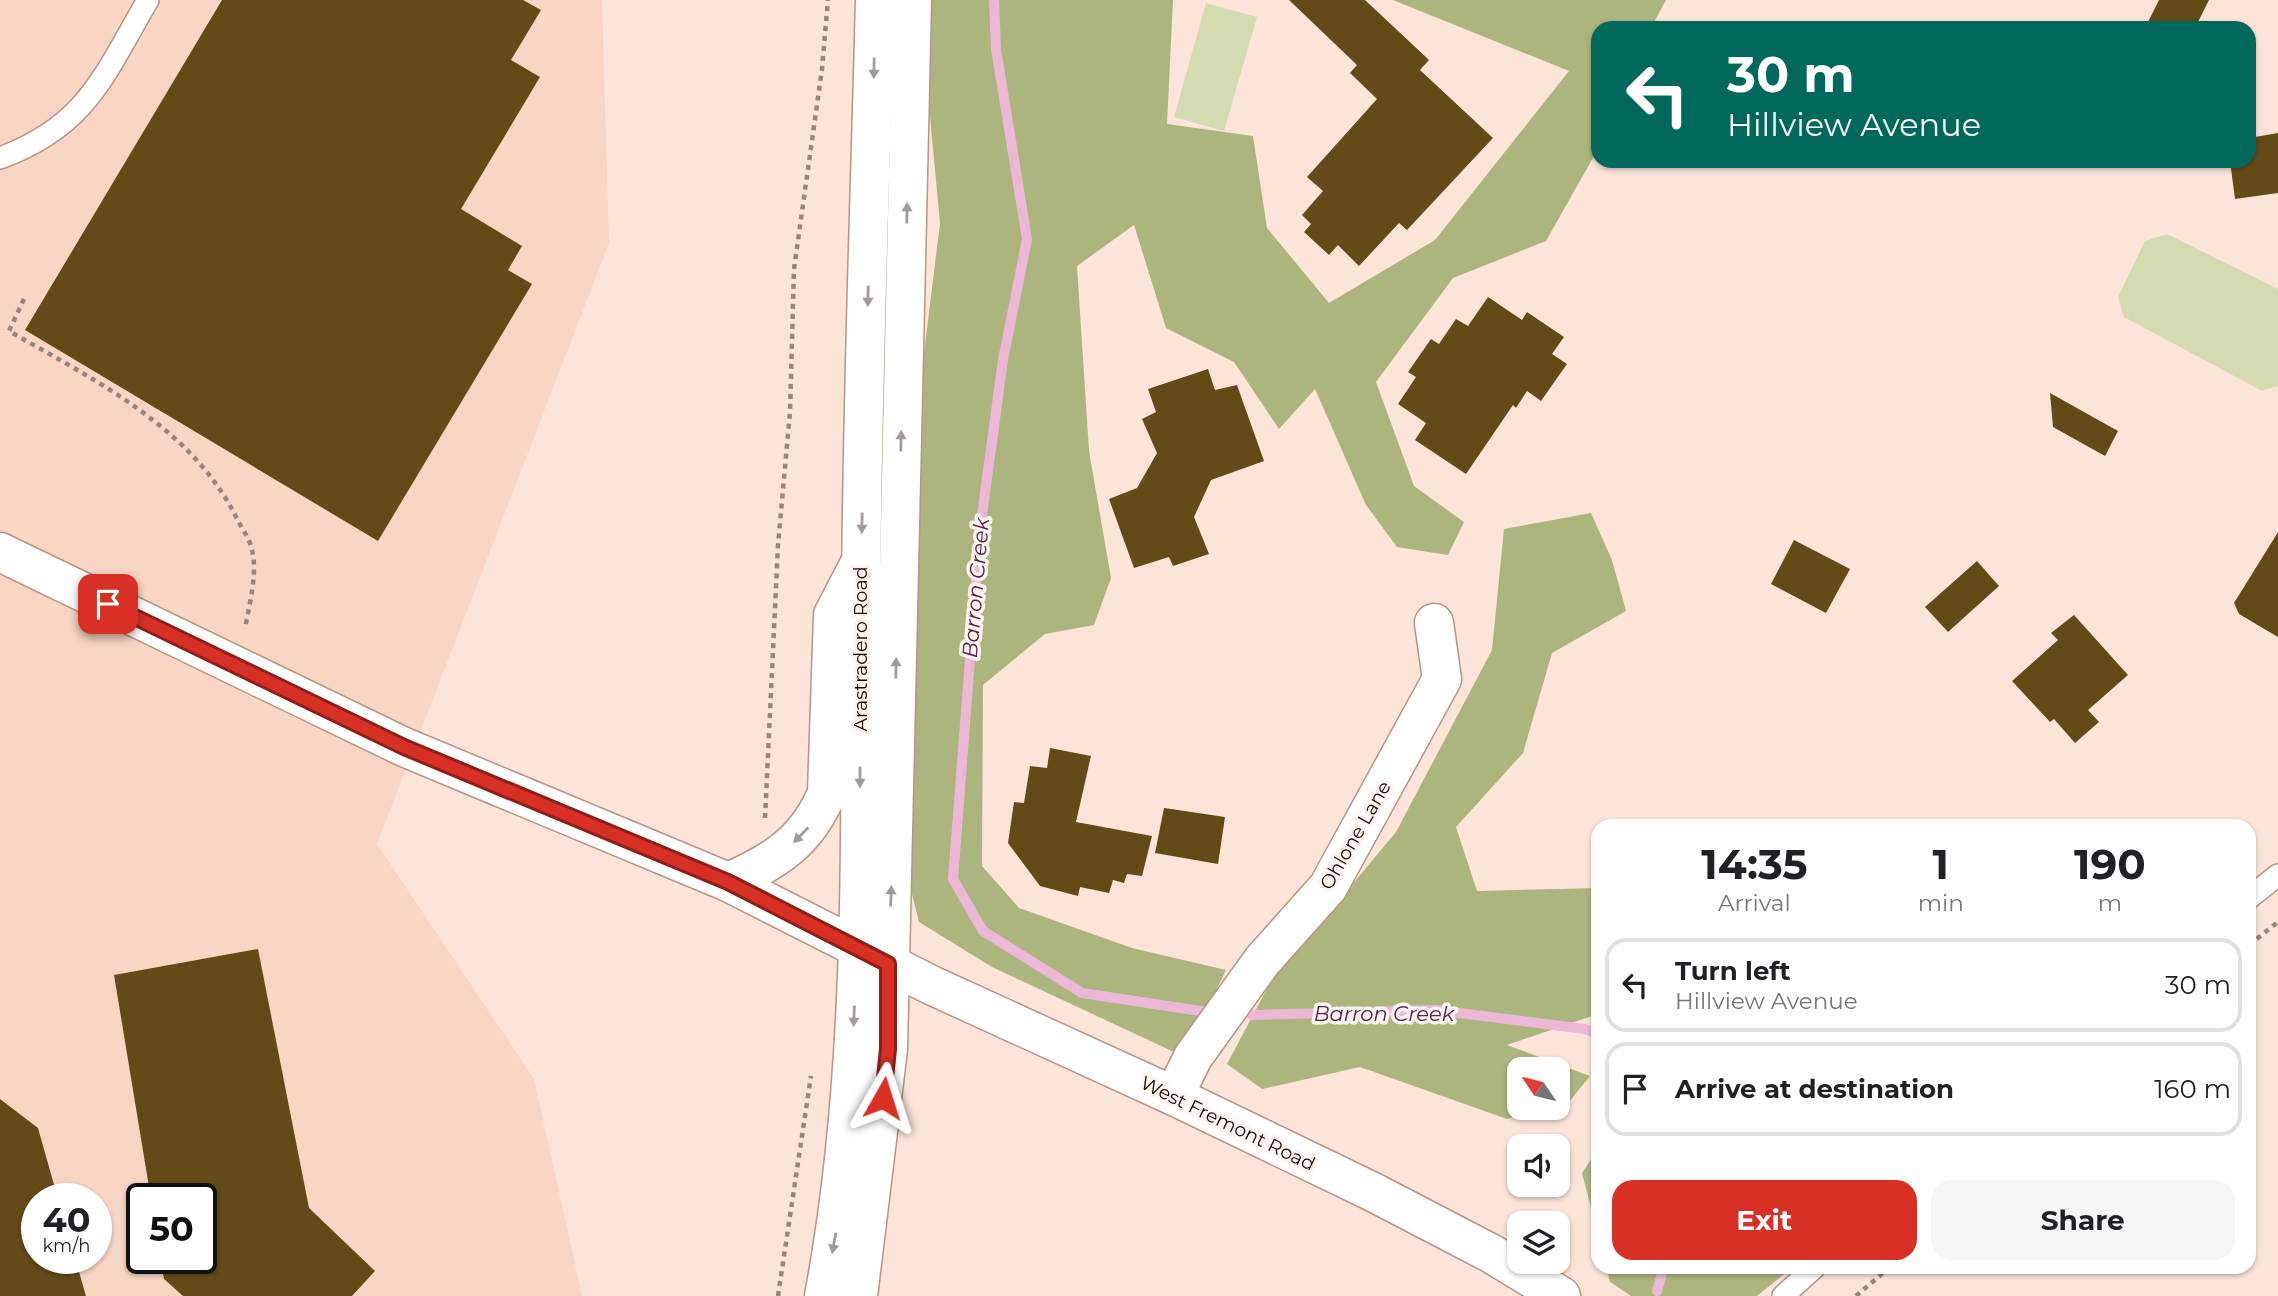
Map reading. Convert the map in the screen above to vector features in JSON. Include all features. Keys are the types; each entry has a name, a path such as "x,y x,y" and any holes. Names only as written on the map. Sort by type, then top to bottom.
{"street":[{"name":"Arastradero Road","path":"858,1296 888,1049 872,956 861,561 876,0"},
{"name":"Arastradero Road","path":"824,1296 841,1205 872,956 912,0"},
{"name":"West Fremont Road","path":"0,552 404,747 728,882 872,956 1174,1096 1456,1235 1561,1296"},
{"path":"728,882 758,869 780,854 802,836 817,818 822,806 827,793 833,615 861,561"},
{"name":"Ohlone Lane","path":"1174,1096 1193,1057 1262,961 1328,887 1442,679 1434,623"}],"lane":[{"path":"0,158 34,145 65,124 91,96 148,0"},
{"path":"2256,892 2278,875"},
{"path":"1783,1296 1807,1274"}],"path":[{"path":"764,826 778,545 790,412 794,269 822,69 828,0"},
{"path":"24,299 9,331 112,390 158,424 196,460 228,498 252,550 251,594 245,630"},
{"path":"2256,939 2278,922"},
{"path":"778,1296 813,1066"},
{"path":"1856,1296 1882,1274"}],"shaded area":[{"path":"0,0 602,0 609,243 377,844 534,1079 582,1296 0,1296"}],"green space":[{"path":"919,0 1173,0 1167,124 1253,136 1267,228 1329,303 1435,240 1569,71 1393,0 1666,0 1655,21 1591,21 1591,161 1546,241 1453,278 1376,382 1414,486 1464,522 1448,555 1397,547 1366,505 1315,389 1279,429 1234,362 1166,328 1134,225 1077,266 1089,451 1111,578 1094,625 1045,634 983,685 982,866 1019,908 1132,948 1226,970 1194,1036 1176,1053 992,967 919,922 893,819 907,491 940,223"},
{"path":"1206,3 1257,17 1224,131 1174,117"},
{"path":"2167,234 2278,289 2278,386 2262,391 2124,317 2118,297 2145,241"},
{"path":"1591,513 1612,560 1626,611 1552,653 1523,753 1456,827 1477,891 1591,888 1591,1016 1507,1045 1539,1057 1507,1057 1507,1119 1360,1067 1262,1089 1227,1064 1270,983 1396,832 1492,650 1504,529"},
{"path":"1570,1069 1590,1076 1570,1101"},
{"path":"1591,1160 1591,1208 1582,1173"},
{"path":"1608,1274 1784,1274 1757,1296 1631,1296 1610,1282"}],"building":[{"path":"222,0 523,0 541,10 511,60 540,77 461,209 522,246 508,270 532,284 378,541 25,330"},
{"path":"1289,0 1365,0 1429,60 1420,70 1493,138 1407,230 1399,223 1359,266 1338,245 1329,255 1304,232 1311,224 1302,215 1323,191 1307,177 1377,99 1350,73 1357,65"},
{"path":"2159,0 2209,0 2198,21 2148,21"},
{"path":"2278,133 2278,193 2235,199 2231,168 2256,168 2256,137"},
{"path":"1488,297 1522,320 1527,312 1564,337 1552,354 1567,364 1541,401 1527,391 1516,408 1513,405 1466,474 1415,440 1426,423 1398,404 1416,377 1408,372 1431,339 1439,344 1456,319 1468,326"},
{"path":"1208,369 1215,390 1237,385 1264,461 1211,480 1194,517 1209,554 1173,566 1169,557 1134,568 1109,499 1137,488 1157,453 1142,419 1156,412 1148,389"},
{"path":"2050,393 2118,431 2105,456 2053,427"},
{"path":"2278,532 2278,637 2239,614 2234,603"},
{"path":"1794,540 1850,569 1826,613 1771,584"},
{"path":"1977,561 1999,586 1948,632 1925,607"},
{"path":"2074,615 2128,675 2088,710 2099,722 2075,743 2054,719 2050,722 2012,681 2058,640 2051,633"},
{"path":"1050,748 1091,756 1076,822 1152,836 1142,876 1127,874 1124,883 1113,880 1109,893 1080,887 1078,896 1040,886 1008,843 1014,802 1024,803 1030,766 1047,768"},
{"path":"1164,808 1225,817 1218,864 1155,853"},
{"path":"258,949 309,1208 375,1271 352,1296 183,1296 164,1279 163,1274 217,1274 217,1183 148,1183 114,975"},
{"path":"0,1099 38,1128 53,1183 21,1183 21,1274 80,1274 86,1296 0,1296"}],"waterway":[{"name":"Barron Creek","path":"994,0 996,49 1027,239 1003,360 980,530 953,879 983,931 1082,993 1207,1012"},
{"name":"Barron Creek","path":"1252,1015 1436,1010 1591,1031"},
{"name":"Barron Creek","path":"1657,1291 1662,1274"}],"route":[{"path":"108,604 404,747 664,853 728,882 813,923 888,964 888,1049 883,1098"}]}
